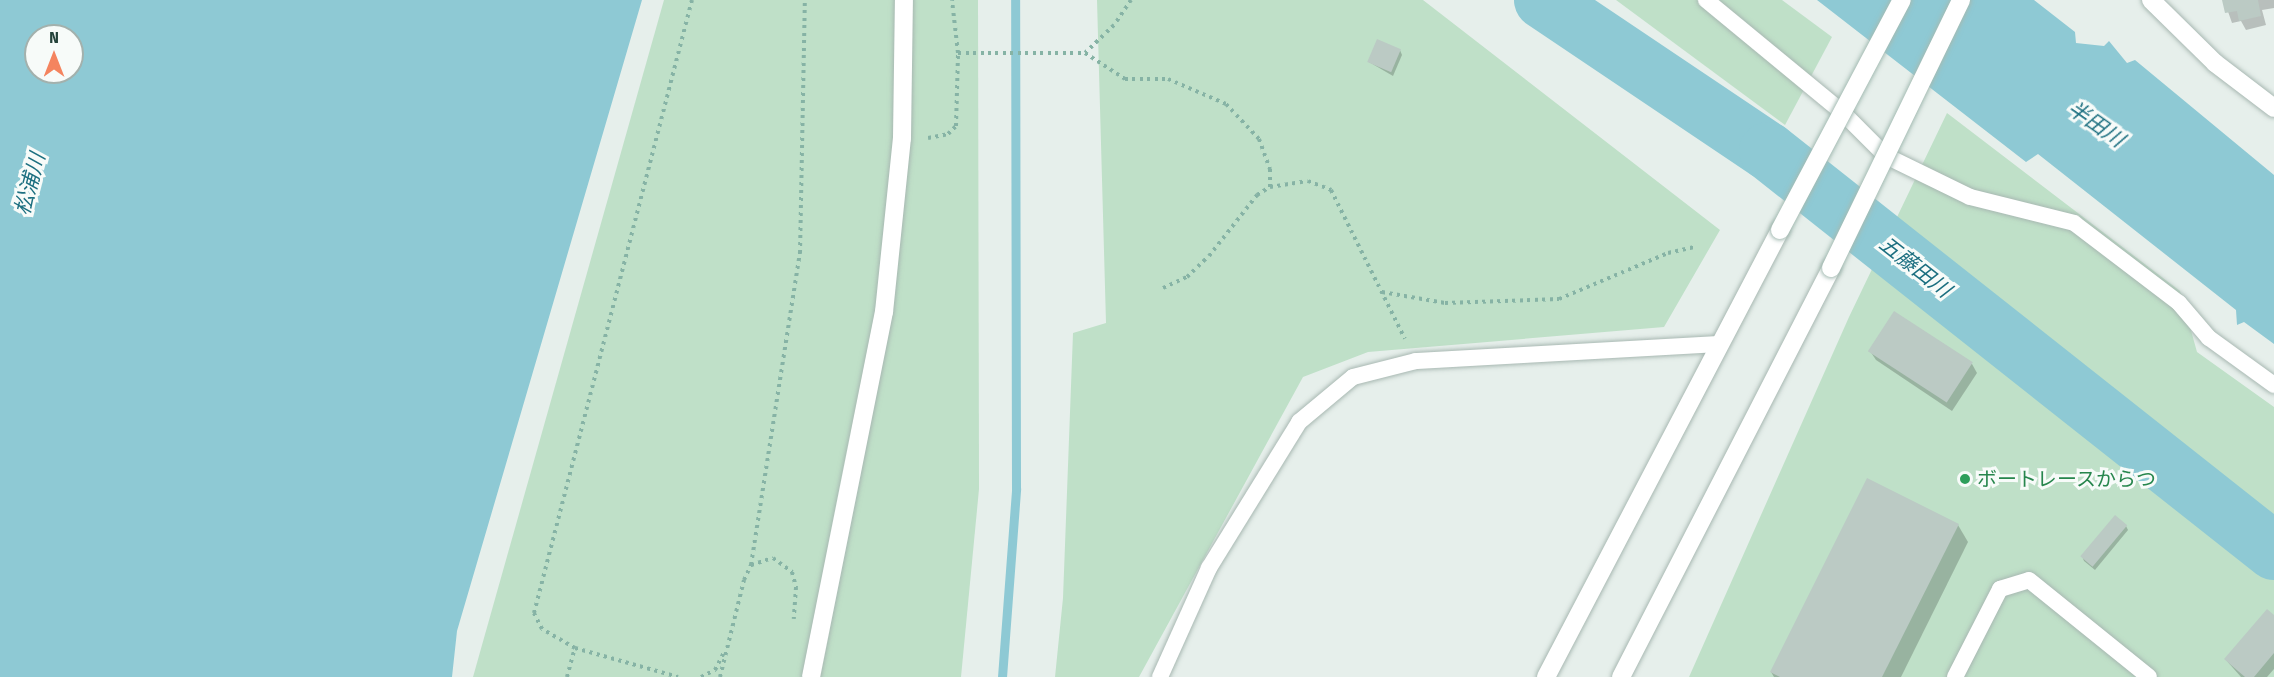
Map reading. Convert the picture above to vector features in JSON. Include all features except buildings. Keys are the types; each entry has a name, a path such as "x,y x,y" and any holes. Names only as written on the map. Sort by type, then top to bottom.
{"street":[{"path":"811,677 884,312 902,138 904,0"},
{"path":"1546,677 1779,230 1902,0"},
{"path":"1628,675 1831,268 1961,0"},
{"path":"2151,0 2215,63 2274,108"}],"lane":[{"path":"1706,0 1842,112 1886,156 1970,197 2074,223 2179,303 2209,338 2274,385"},
{"path":"1160,677 1209,568 1299,422 1353,378 1416,361 1720,344"},
{"path":"1954,677 2000,589 2028,580 2149,677"}],"path":[{"path":"678,677 575,648 542,629 534,613 692,0"},
{"path":"720,677 751,566 800,254 805,0"},
{"path":"902,138 936,138 948,134 956,126 958,53 952,0"},
{"path":"1085,52 1114,25 1131,0"},
{"path":"958,53 1085,52 1125,79 1168,79 1226,104 1259,138 1270,169 1270,187"},
{"path":"1162,288 1187,276 1209,256 1257,195 1270,187 1308,182 1331,189 1416,361"},
{"path":"1382,292 1445,303 1559,298 1668,253 1694,247"},
{"path":"751,566 773,558 792,572 796,587 794,630"},
{"path":"701,677 714,670 728,646"},
{"path":"567,677 575,648"}],"green space":[{"path":"664,0 978,0 979,489 961,677 473,677"},
{"path":"1097,0 1423,0 1720,230 1664,327 1368,352 1303,377 1139,677 1055,677 1063,598 1073,333 1106,323"},
{"path":"1616,0 1782,0 1832,37 1785,125"},
{"name":"ボートレースからつ","path":"1947,113 2180,291 2197,352 2274,407 2274,677 1689,677 1849,317"}],"water":[{"name":"松浦川","path":"0,0 642,0 457,631 452,677 0,677"},
{"name":"半田川","path":"1817,0 2034,0 2075,32 2076,43 2104,46 2109,41 2127,63 2135,60 2274,175 2274,344 2244,322 2237,325 2236,310 2038,154 2026,162"}],"waterway":[{"path":"1002,677 1016,489 1015,0"},
{"name":"五藤田川","path":"1543,0 1768,151 2274,551"}],"place":[{"name":"ボートレースからつ","path":"1965,479"}]}
